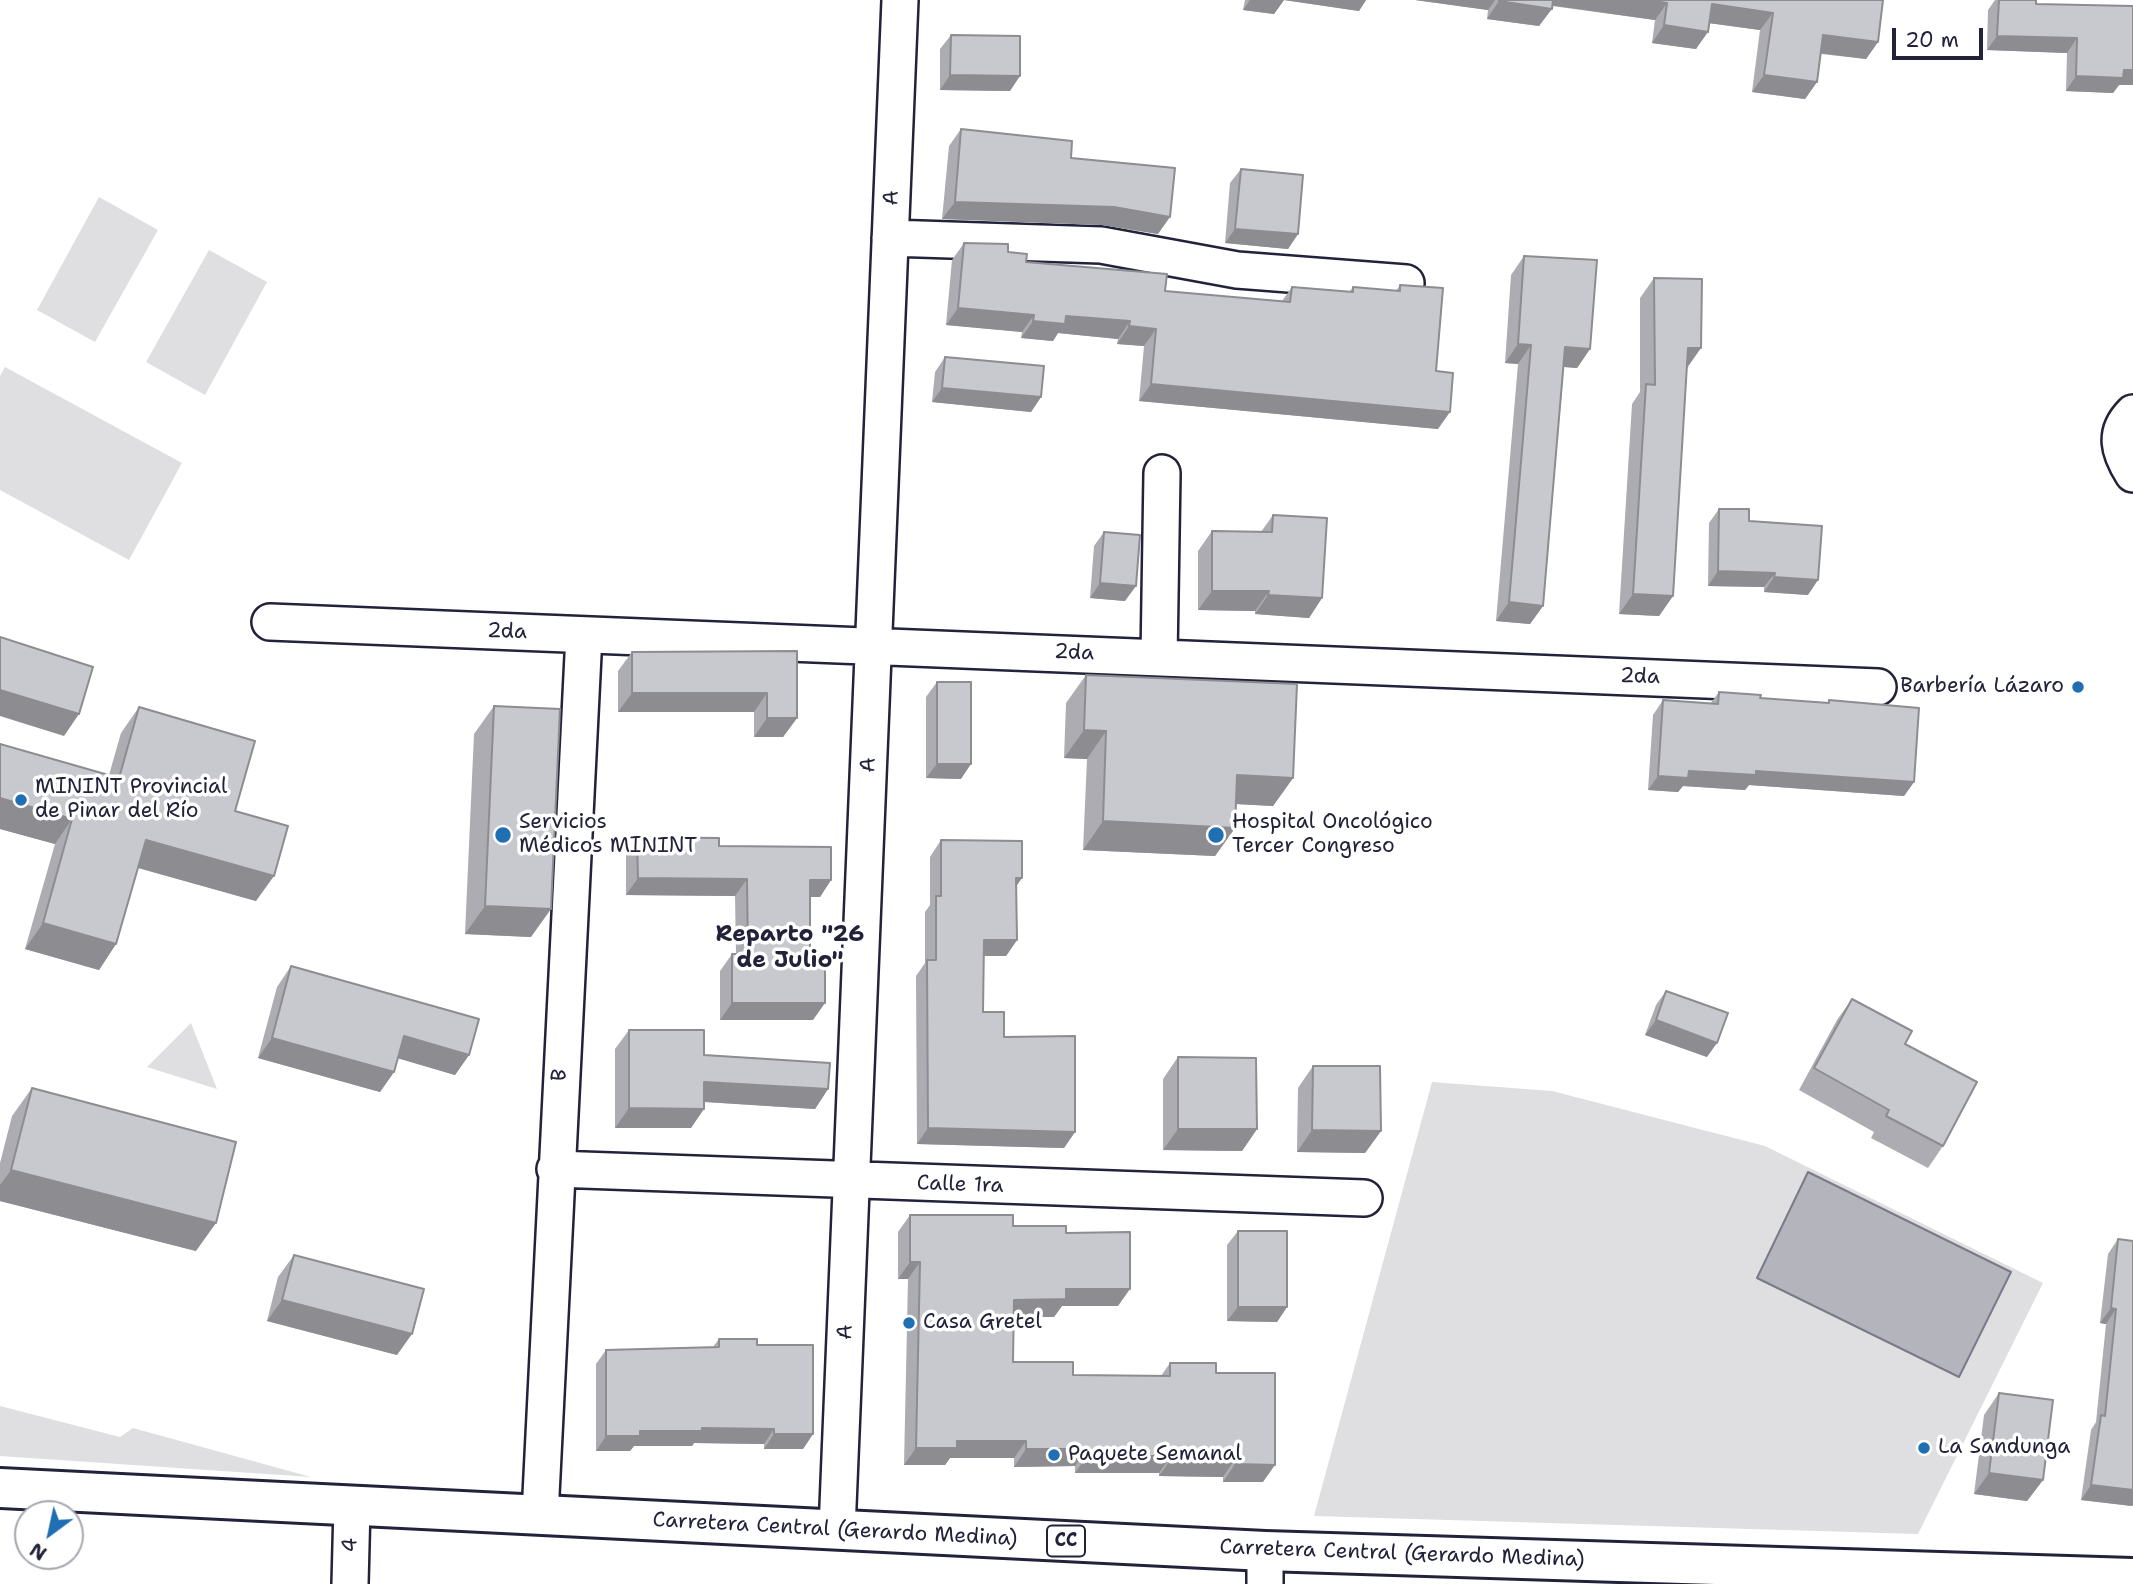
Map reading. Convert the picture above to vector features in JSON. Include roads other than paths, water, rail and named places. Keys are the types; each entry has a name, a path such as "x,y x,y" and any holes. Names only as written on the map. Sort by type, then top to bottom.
{"main road":[{"name":"Carretera Central (Gerardo Medina)","path":"0,1489 837,1530 1265,1567 2086,1580 2133,1578"}],"street":[{"name":"A","path":"837,1530 900,0"},
{"path":"890,239 1101,246 1237,270 1406,283"},
{"path":"2133,412 2122,428 2119,441 2122,456 2133,474"},
{"path":"1159,658 1162,473"},
{"name":"2da","path":"270,622 1878,687"},
{"name":"B","path":"540,1515 555,1169 584,635"},
{"name":"Calle 1ra","path":"555,1169 1364,1198"},
{"name":"4","path":"350,1584 352,1506"}],"place":[{"name":"Barbería Lázaro","path":"2078,687"},
{"name":"MININT Provincial de Pinar del Río","path":"21,800"},
{"name":"Servicios Médicos MININT","path":"503,835"},
{"name":"Hospital Oncológico Tercer Congreso","path":"1216,835"},
{"name":"Casa Gretel","path":"909,1323"},
{"name":"La Sandunga","path":"1924,1448"},
{"name":"Paquete Semanal","path":"1054,1455"}],"district":[{"name":"Reparto \"26 de Julio\"","path":"790,948"}]}
